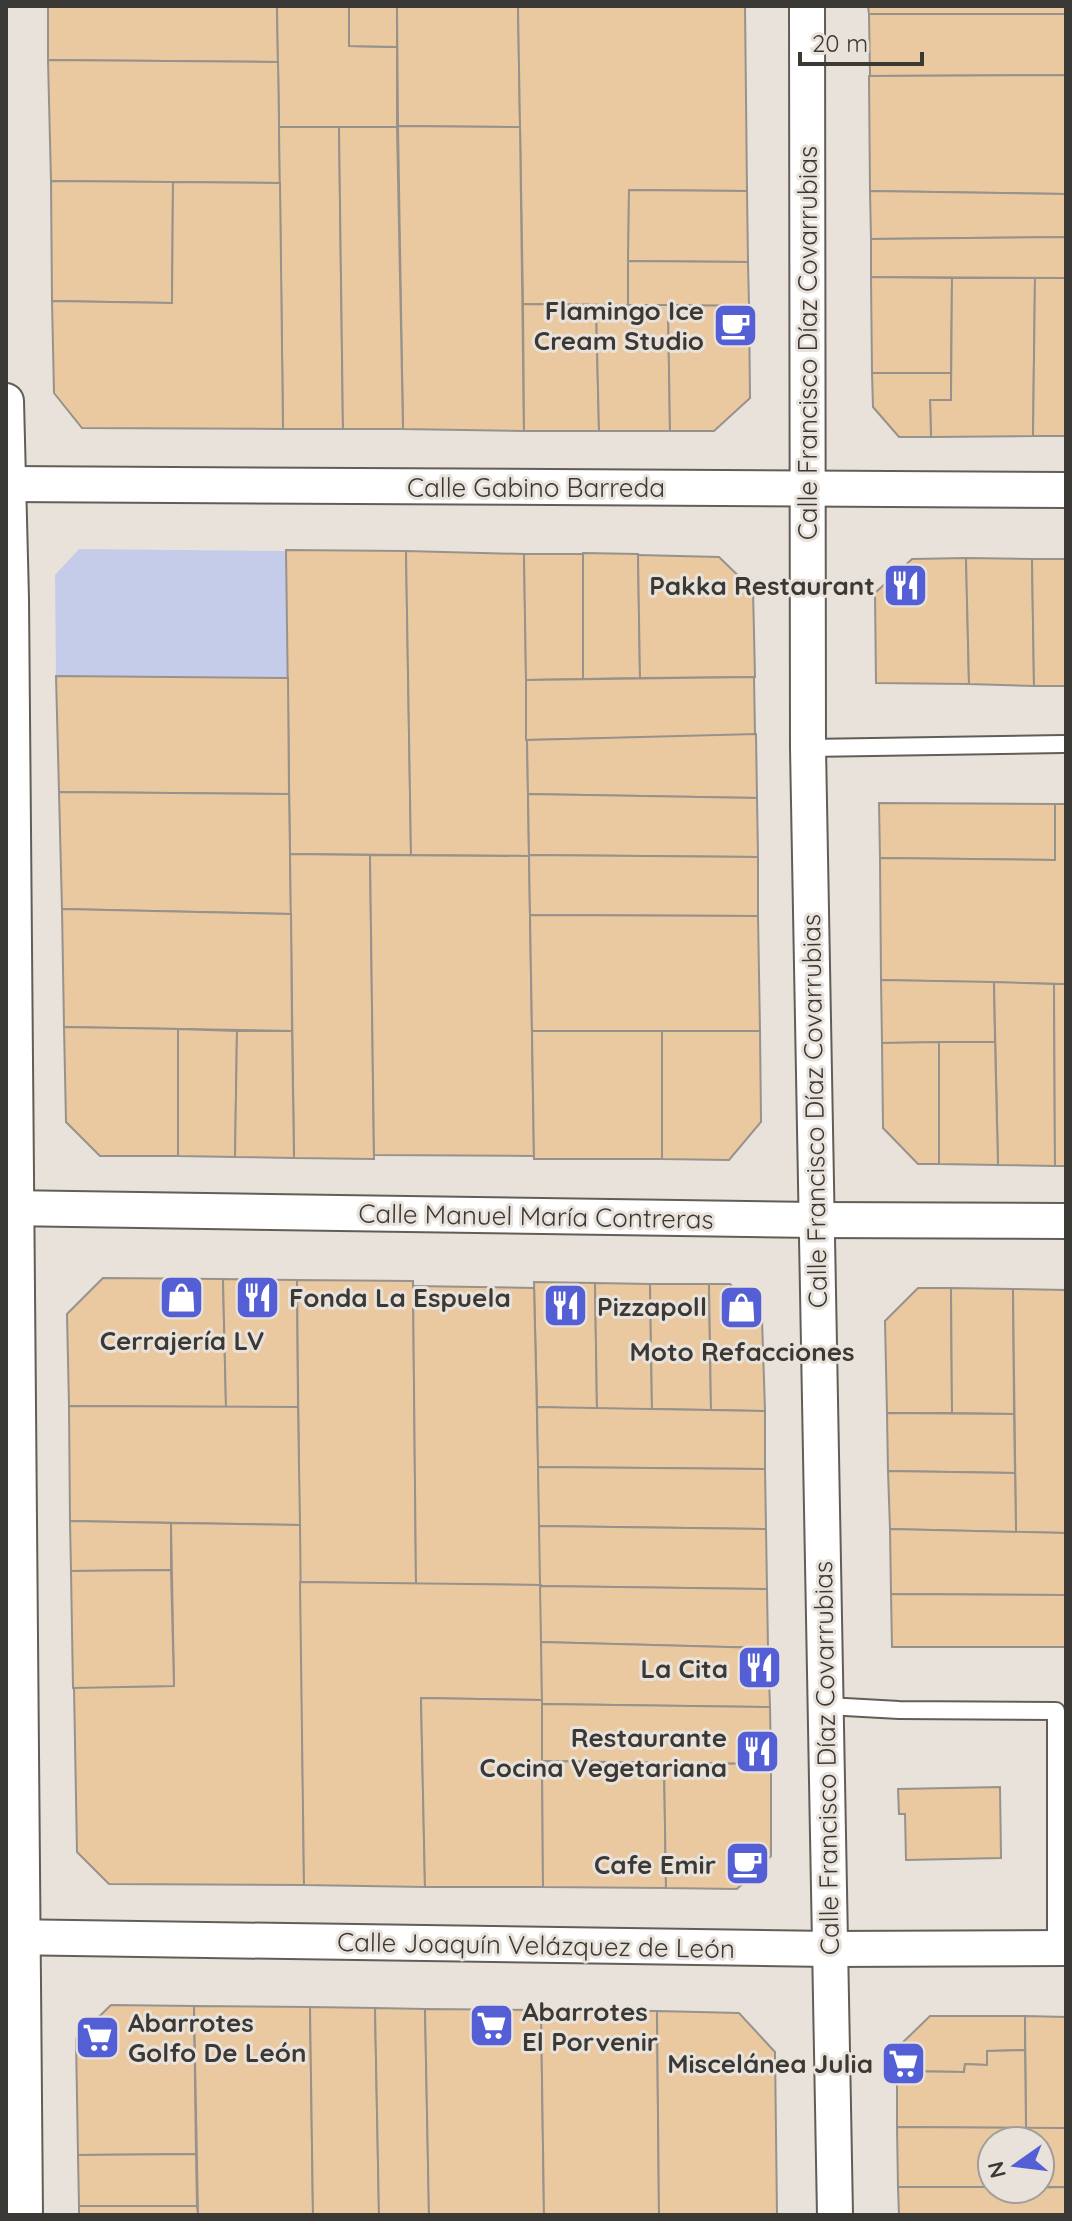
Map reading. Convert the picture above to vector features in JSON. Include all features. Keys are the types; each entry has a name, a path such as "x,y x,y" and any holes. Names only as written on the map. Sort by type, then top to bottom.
{"street":[{"name":"Calle Francisco Díaz Covarrubias","path":"807,6 808,748 835,2215"},
{"path":"6,401 14,1937 25,2215"},
{"name":"Calle Gabino Barreda","path":"7,484 1066,490"},
{"name":"Calle Manuel María Contreras","path":"12,1208 1066,1221"},
{"name":"Calle Joaquín Velázquez de León","path":"14,1937 829,1949 1061,1948"}],"lane":[{"path":"808,748 1063,744"},
{"path":"827,1706 899,1710 1056,1711 1061,1948"}],"shaded area":[{"path":"79,549 286,551 288,678 56,676 55,575"}],"building":[{"path":"48,6 277,6 278,62 48,60"},
{"path":"277,6 349,6 349,46 397,47 397,127 279,127"},
{"path":"349,6 397,6 397,47 349,46"},
{"path":"397,6 518,6 520,127 398,126"},
{"path":"518,6 745,6 747,191 629,190 628,305 523,304"},
{"path":"868,6 1066,6 1066,14 869,14"},
{"path":"869,14 1066,14 1066,75 870,76"},
{"path":"48,60 278,62 280,183 51,181"},
{"path":"1066,75 1066,194 870,191 869,76"},
{"path":"398,126 520,127 524,431 403,429"},
{"path":"279,127 339,127 343,429 283,429"},
{"path":"339,127 397,127 403,429 343,429"},
{"path":"51,181 173,182 172,303 52,301"},
{"path":"173,182 280,183 283,429 82,428 54,393 52,301 172,303"},
{"path":"629,190 747,191 748,262 628,261"},
{"path":"870,191 1066,194 1066,237 871,239"},
{"path":"1066,237 1066,278 871,277 871,239"},
{"path":"628,261 748,262 749,306 628,305"},
{"path":"871,277 952,278 951,373 872,373"},
{"path":"952,278 1035,278 1033,436 931,437 930,400 951,400"},
{"path":"1035,278 1066,278 1066,436 1033,436"},
{"path":"523,304 596,305 599,431 524,431"},
{"path":"596,305 668,305 670,431 599,431"},
{"path":"668,305 749,306 750,398 714,431 670,431"},
{"path":"872,373 951,373 951,400 930,400 931,437 899,437 873,407"},
{"path":"286,550 406,551 411,855 290,854"},
{"path":"406,551 524,554 529,856 411,855"},
{"path":"583,553 638,554 640,678 583,679"},
{"path":"524,554 583,554 583,679 526,680"},
{"path":"638,555 719,557 753,590 755,677 640,678"},
{"path":"966,558 969,684 876,683 875,593 912,559"},
{"path":"966,558 1032,559 1034,686 969,684"},
{"path":"1032,559 1066,559 1066,686 1034,686"},
{"path":"56,676 288,678 289,794 59,792"},
{"path":"754,677 755,735 526,740 526,680"},
{"path":"756,734 757,798 528,794 527,740"},
{"path":"59,792 289,794 291,914 62,909"},
{"path":"528,794 757,798 758,857 529,855"},
{"path":"879,803 1055,804 1055,860 880,858"},
{"path":"1055,804 1066,804 1066,984 881,980 880,858 1055,860"},
{"path":"290,854 370,855 374,1159 294,1158"},
{"path":"370,855 529,856 534,1156 374,1155"},
{"path":"529,855 758,857 758,916 530,915"},
{"path":"62,909 291,914 292,1031 64,1027"},
{"path":"530,915 758,916 760,1031 532,1031"},
{"path":"881,980 994,982 995,1042 882,1043"},
{"path":"994,982 1054,984 1055,1166 998,1165"},
{"path":"1054,984 1066,984 1066,1166 1055,1166"},
{"path":"64,1027 178,1029 178,1156 100,1156 66,1122"},
{"path":"178,1029 237,1031 235,1157 178,1156"},
{"path":"237,1031 292,1031 294,1158 235,1157"},
{"path":"532,1031 662,1031 662,1159 534,1159"},
{"path":"662,1031 760,1031 761,1122 729,1160 662,1159"},
{"path":"939,1042 995,1042 998,1165 939,1164"},
{"path":"939,1042 939,1164 918,1164 883,1128 882,1043"},
{"path":"103,1278 223,1279 226,1407 69,1406 67,1314"},
{"path":"223,1279 297,1280 298,1407 226,1407"},
{"path":"297,1280 413,1281 416,1584 300,1582"},
{"path":"534,1282 595,1283 597,1409 537,1407"},
{"path":"595,1283 650,1284 652,1409 597,1409"},
{"path":"650,1284 709,1284 711,1410 652,1409"},
{"path":"709,1284 730,1284 762,1319 765,1411 711,1410"},
{"path":"413,1286 534,1288 541,1585 416,1584"},
{"path":"918,1288 951,1288 952,1413 887,1413 885,1321"},
{"path":"951,1288 1013,1289 1014,1414 952,1413"},
{"path":"1013,1289 1066,1290 1066,1533 1016,1532"},
{"path":"69,1406 298,1407 300,1525 70,1521"},
{"path":"537,1407 765,1411 765,1469 538,1467"},
{"path":"887,1413 1014,1414 1015,1473 888,1471"},
{"path":"538,1467 765,1469 766,1529 539,1526"},
{"path":"888,1471 1015,1473 1016,1532 890,1529"},
{"path":"70,1521 171,1523 171,1570 71,1571"},
{"path":"171,1523 300,1525 304,1885 109,1884 77,1852 74,1687 174,1686"},
{"path":"539,1526 766,1529 767,1589 540,1586"},
{"path":"890,1529 1066,1533 1066,1595 891,1594"},
{"path":"171,1570 174,1686 73,1688 71,1571"},
{"path":"300,1582 541,1585 542,1700 421,1698 425,1887 304,1885"},
{"path":"540,1586 767,1589 768,1648 541,1642"},
{"path":"891,1594 1066,1595 1066,1647 892,1647"},
{"path":"541,1642 768,1648 770,1707 542,1704"},
{"path":"421,1698 542,1700 543,1887 425,1887"},
{"path":"542,1704 770,1707 771,1764 542,1761"},
{"path":"542,1761 664,1763 666,1888 543,1887"},
{"path":"664,1763 771,1764 771,1856 737,1889 666,1888"},
{"path":"1000,1787 1001,1858 906,1860 905,1814 899,1814 898,1789"},
{"path":"111,2005 194,2006 196,2154 78,2155 76,2039"},
{"path":"194,2006 310,2007 313,2215 198,2215"},
{"path":"310,2007 375,2008 379,2215 313,2215"},
{"path":"375,2008 425,2009 429,2215 379,2215"},
{"path":"425,2009 541,2010 544,2215 429,2215"},
{"path":"541,2010 657,2011 659,2215 544,2215"},
{"path":"657,2011 739,2013 775,2052 777,2215 659,2215"},
{"path":"930,2016 1025,2016 1025,2050 987,2051 987,2065 965,2064 964,2072 897,2071 896,2049"},
{"path":"1025,2016 1066,2017 1066,2128 1026,2125"},
{"path":"1025,2050 1026,2125 897,2127 897,2071 964,2072 965,2064 987,2065 987,2051"},
{"path":"897,2127 976,2127 976,2187 898,2187"},
{"path":"1056,2128 1066,2128 1066,2187 1056,2187"},
{"path":"196,2154 197,2206 79,2206 78,2155"},
{"path":"898,2187 976,2187 976,2205 1056,2205 1056,2187 1066,2187 1066,2215 899,2215"},
{"path":"79,2206 197,2206 198,2215 79,2215"}],"place":[{"name":"Flamingo Ice Cream Studio","path":"735,325"},
{"name":"Pakka Restaurant","path":"906,585"},
{"name":"Cerrajería LV","path":"182,1297"},
{"name":"Fonda La Espuela","path":"258,1297"},
{"name":"Pizzapoll","path":"566,1306"},
{"name":"Moto Refacciones","path":"742,1308"},
{"name":"La Cita","path":"759,1668"},
{"name":"Restaurante Cocina Vegetariana","path":"758,1752"},
{"name":"Cafe Emir","path":"747,1864"},
{"name":"Abarrotes El Porvenir","path":"491,2026"},
{"name":"Abarrotes Golfo De León","path":"97,2037"},
{"name":"Miscelánea Julia","path":"904,2063"}]}
